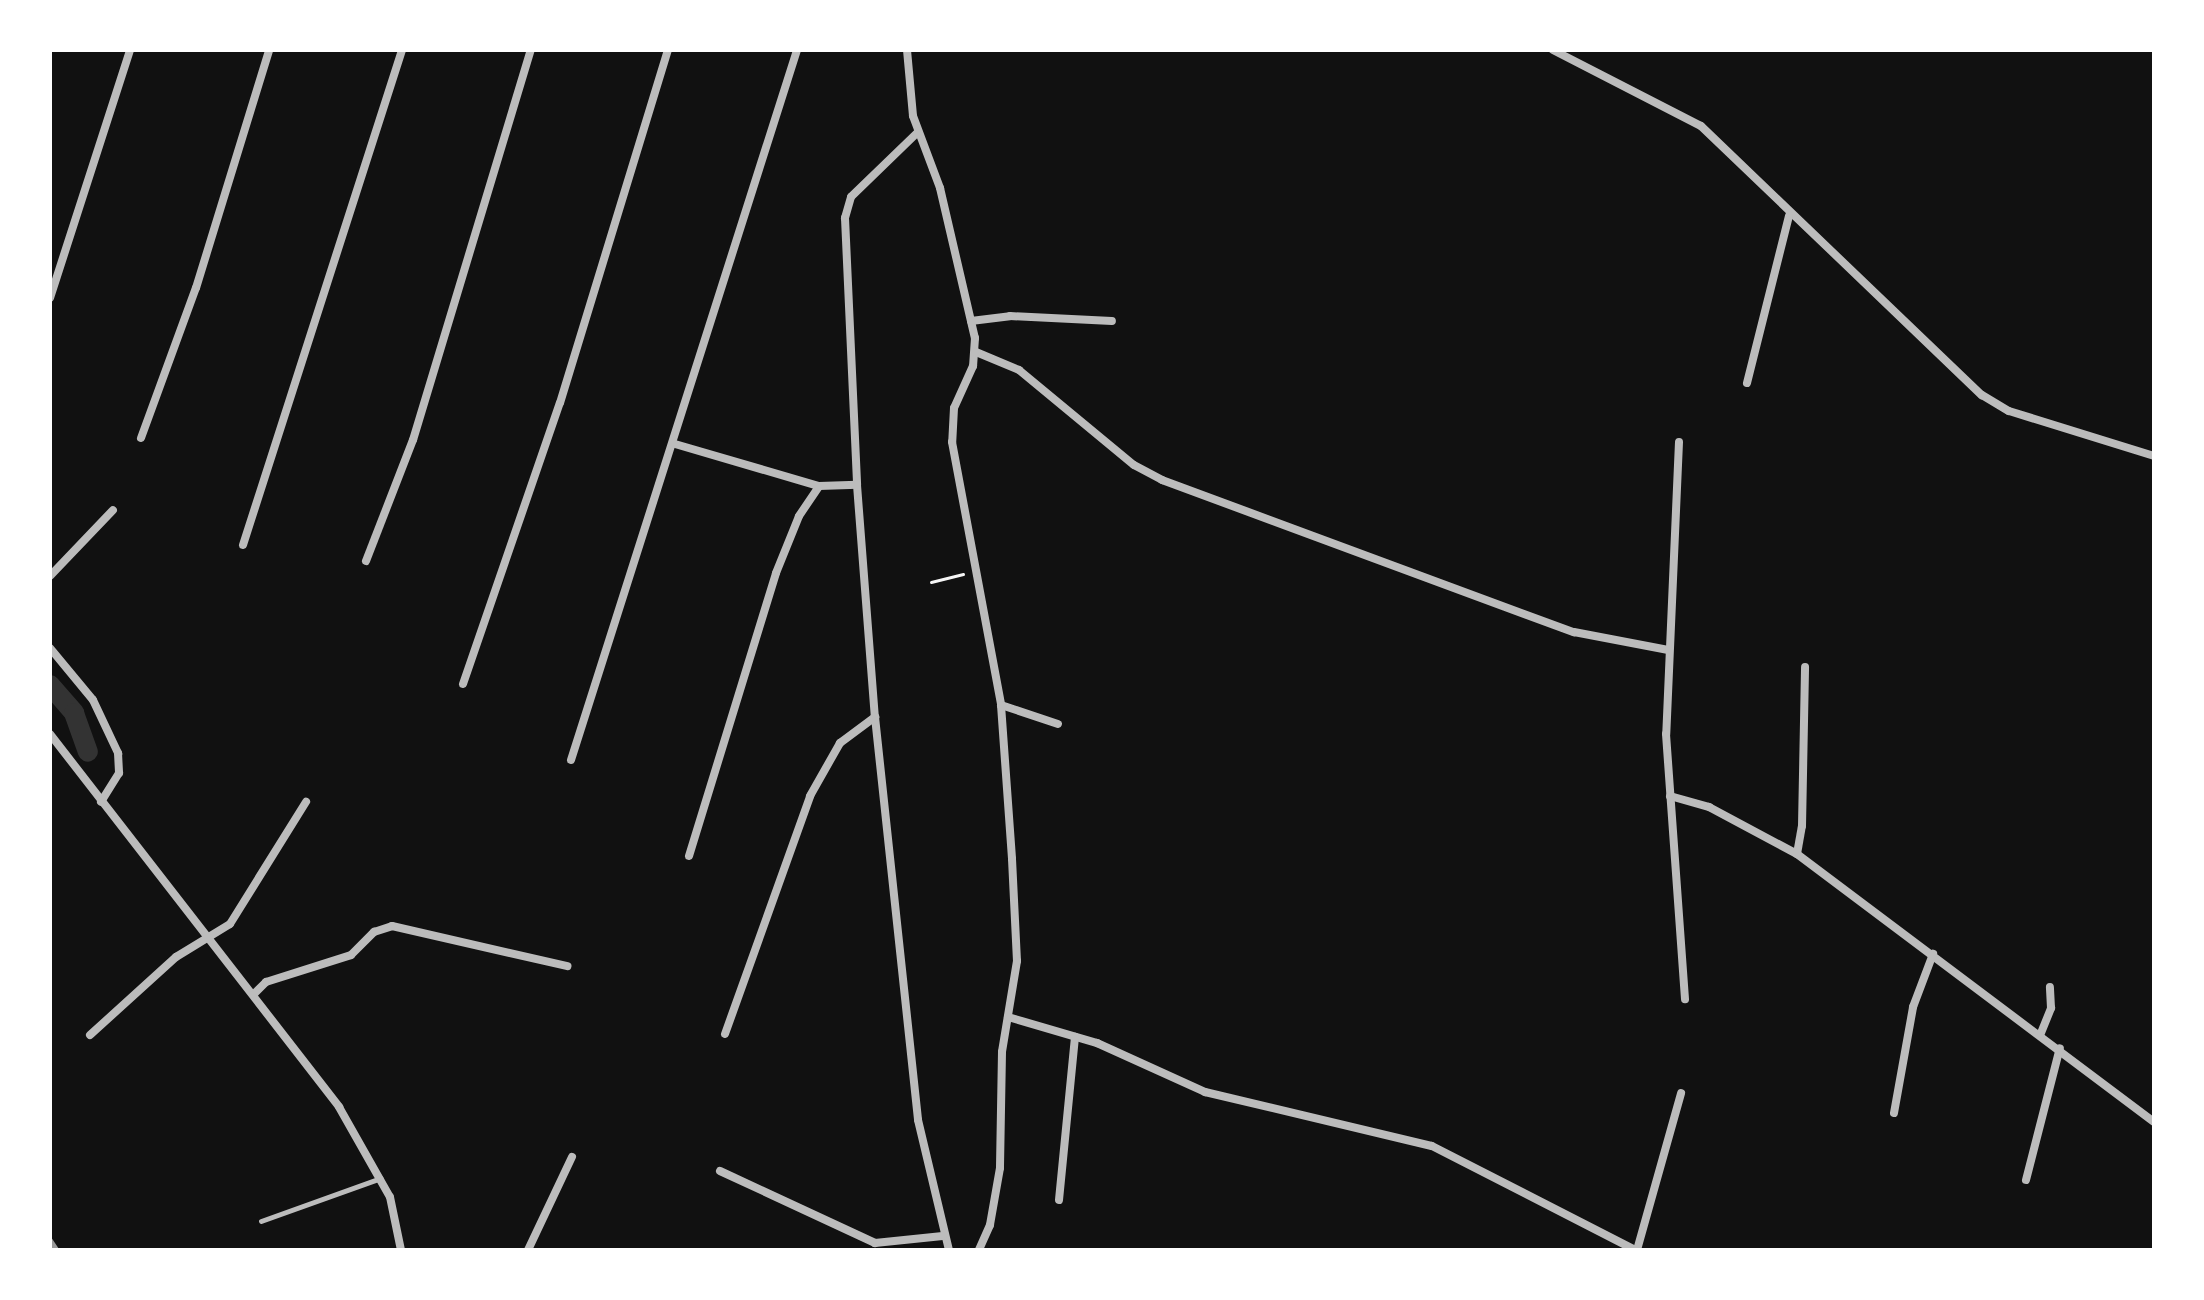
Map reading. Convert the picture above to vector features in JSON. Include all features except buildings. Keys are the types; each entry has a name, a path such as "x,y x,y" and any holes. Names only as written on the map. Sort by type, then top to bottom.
{"street":[{"path":"50,298 130,50"},
{"path":"141,438 196,288 269,50"},
{"path":"243,545 402,50"},
{"path":"366,561 413,440 531,50"},
{"path":"463,684 560,403 668,50"},
{"path":"571,760 675,444 797,50"},
{"path":"907,50 910,103 942,197 976,352 952,423 975,572 1001,705 1017,961 1002,1052 1000,1168 992,1216 979,1250"},
{"path":"1553,50 1701,126 1789,216 1982,395 2009,411 2154,456"},
{"path":"918,132 851,197 846,209 857,485 875,717 918,1120 943,1236 949,1250"},
{"path":"1747,383 1789,216"},
{"path":"971,321 1000,316 1112,321"},
{"path":"976,352 1019,370 1134,465 1162,480 1574,632 1668,650"},
{"path":"1679,442 1668,650 1670,796 1685,999"},
{"path":"675,444 819,486 857,485"},
{"path":"689,856 776,573 799,516 819,486"},
{"path":"50,576 113,510"},
{"path":"50,648 93,700 118,753 119,773 101,802"},
{"path":"1797,854 1802,826 1805,667"},
{"path":"1001,705 1058,724"},
{"path":"725,1034 810,796 840,743 875,717"},
{"path":"50,734 339,1107 382,1178 401,1250"},
{"path":"1670,796 1709,807 1797,854 2041,1033 2154,1122"},
{"path":"90,1035 176,957 230,924 306,802"},
{"path":"254,994 266,982 351,955 374,932 392,926 567,966"},
{"path":"1894,1113 1913,1007 1933,954"},
{"path":"2041,1033 2051,1008 2050,987"},
{"path":"1008,1017 1075,1037 1205,1092 1432,1146 1636,1250 1681,1093"},
{"path":"1059,1200 1075,1037"},
{"path":"2026,1180 2060,1048"},
{"path":"528,1250 572,1157"},
{"path":"720,1171 875,1243 943,1236"}],"lane":[{"path":"261,1221 382,1178"}],"path":[{"path":"931,582 975,572"}],"waterway":[{"path":"50,685 74,713 88,752"}],"railway":[{"path":"50,1241 56,1250"}]}
